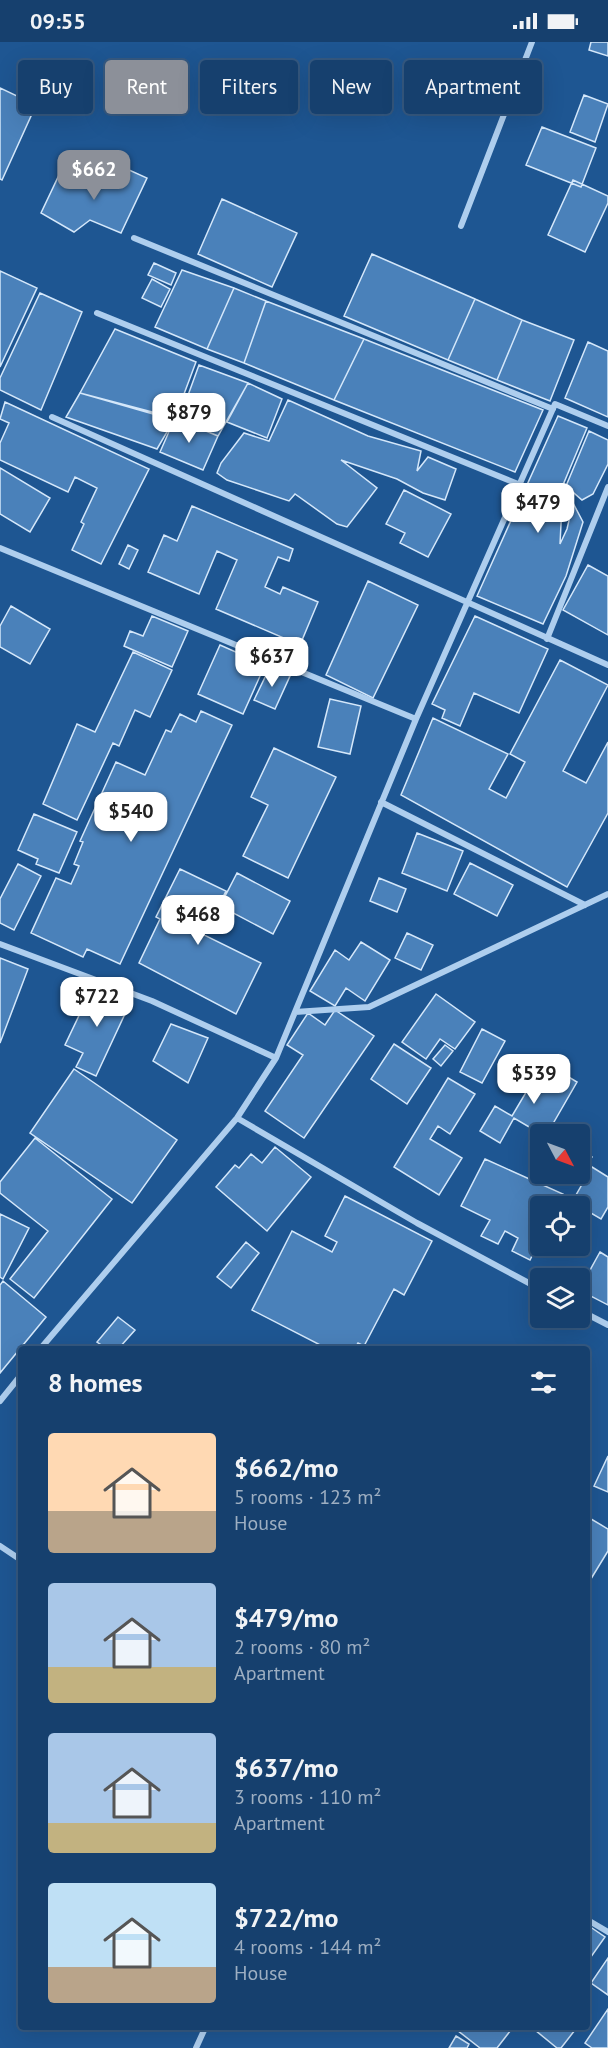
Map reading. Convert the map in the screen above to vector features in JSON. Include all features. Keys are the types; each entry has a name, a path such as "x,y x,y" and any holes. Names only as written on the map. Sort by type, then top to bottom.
{"street":[{"path":"461,226 532,42"},
{"path":"134,238 553,409"},
{"path":"98,312 518,484"},
{"path":"44,1346 237,1118 276,1058 416,719 555,404 608,426"},
{"path":"52,417 608,665"},
{"path":"547,639 608,487"},
{"path":"0,548 416,719"},
{"path":"381,802 585,905"},
{"path":"295,1012 369,1007 608,894"},
{"path":"0,944 152,1000 276,1058"},
{"path":"237,1118 417,1223 530,1284"},
{"path":"590,1316 608,1325"},
{"path":"0,1401 18,1379"},
{"path":"0,1546 18,1558"},
{"path":"590,1921 608,1932"},
{"path":"196,2048 204,2030"}],"building":[{"path":"591,42 608,42 608,56 589,50"},
{"path":"0,88 18,96 18,114 32,114 2,180 0,179"},
{"path":"584,95 608,104 595,142 570,132"},
{"path":"542,127 596,148 581,187 526,165"},
{"path":"118,165 147,178 121,233 90,220 74,232 41,213 60,173 108,187"},
{"path":"573,180 608,196 608,203 585,252 548,235"},
{"path":"222,199 297,233 272,287 198,254"},
{"path":"372,254 475,299 448,360 344,316"},
{"path":"154,263 176,273 171,285 148,275"},
{"path":"182,270 234,288 207,349 155,327"},
{"path":"0,271 37,288 0,367"},
{"path":"152,279 170,289 161,307 142,298"},
{"path":"234,288 266,301 244,363 207,349"},
{"path":"40,293 82,312 41,410 0,390 0,378"},
{"path":"475,299 522,320 497,380 448,360"},
{"path":"266,301 364,339 334,400 244,363"},
{"path":"522,320 574,340 550,401 497,380"},
{"path":"115,329 196,362 175,418 80,393"},
{"path":"364,339 543,410 515,472 334,400"},
{"path":"588,342 608,351 608,417 565,398"},
{"path":"199,365 248,383 218,436 179,420"},
{"path":"248,383 282,399 267,438 227,422"},
{"path":"80,393 174,420 157,449 66,417"},
{"path":"288,400 368,436 421,451 417,471 428,457 456,469 445,500 423,493 397,479 341,460 377,488 347,527 337,524 295,494 289,501 227,480 217,473 221,463 244,433 269,441"},
{"path":"5,402 149,469 101,564 72,550 84,524 81,522 97,488 75,477 68,492 0,460 0,443 9,423 0,419"},
{"path":"558,416 587,428 563,485 560,544 567,529 573,503 583,522 566,576 543,624 477,596"},
{"path":"175,418 218,436 203,470 160,452"},
{"path":"589,431 608,440 608,464 593,494 582,500 566,486"},
{"path":"0,468 50,498 30,532 0,514"},
{"path":"404,490 451,514 428,557 400,543 405,533 386,524"},
{"path":"192,506 293,549 289,561 278,557 265,587 280,594 283,587 318,602 300,645 216,609 237,560 217,551 199,594 148,572 164,535 177,541"},
{"path":"128,545 138,550 129,569 119,564"},
{"path":"588,565 608,576 608,635 563,610"},
{"path":"368,581 418,605 373,698 326,675"},
{"path":"11,606 50,629 30,664 0,647 0,626"},
{"path":"152,616 188,631 172,667 124,646 130,631 143,636"},
{"path":"475,616 548,649 519,713 474,693 460,726 442,718 445,710 432,704"},
{"path":"220,645 265,665 243,714 198,694"},
{"path":"133,652 172,670 150,717 135,710 119,746 113,743 77,820 43,804 77,724 95,732"},
{"path":"560,660 608,685 563,771 586,783 608,742 608,813 567,887 401,795 433,718 508,754 489,789 506,798 525,762 510,754"},
{"path":"270,667 290,676 275,709 254,700"},
{"path":"330,699 361,706 350,754 318,747"},
{"path":"201,711 232,725 120,964 87,949 83,957 31,933 56,878 71,884 79,866 74,864 83,842 80,841 116,762 145,775 166,730 171,732 180,714 196,722"},
{"path":"274,748 336,777 288,878 243,856 268,805 251,797"},
{"path":"34,814 77,832 59,873 36,864 38,859 18,850"},
{"path":"417,833 463,851 447,891 402,873"},
{"path":"470,863 513,885 497,916 454,894"},
{"path":"18,864 41,876 14,930 0,923 0,899"},
{"path":"180,869 226,891 204,935 261,963 236,1014 139,963 160,919 156,917"},
{"path":"237,873 290,901 273,934 220,906"},
{"path":"379,878 406,889 397,912 370,901"},
{"path":"407,933 433,945 421,970 395,958"},
{"path":"361,942 390,960 365,1001 346,988 335,1006 310,991 335,950 349,960"},
{"path":"0,958 28,969 0,1043"},
{"path":"94,984 131,1001 96,1076 76,1067 83,1053 65,1045"},
{"path":"436,994 475,1022 455,1049 440,1039 426,1059 402,1042"},
{"path":"335,1010 374,1036 304,1138 265,1111 303,1055 287,1045 308,1013 325,1025"},
{"path":"171,1024 208,1038 188,1083 153,1061"},
{"path":"482,1029 505,1041 482,1083 460,1072"},
{"path":"394,1044 431,1068 407,1104 371,1079"},
{"path":"445,1045 453,1051 441,1066 433,1059"},
{"path":"544,1062 577,1082 553,1124 530,1124 530,1127 514,1118 500,1143 480,1131 495,1106 512,1116"},
{"path":"74,1069 177,1140 132,1203 30,1133"},
{"path":"448,1078 475,1094 450,1134 438,1126 430,1139 462,1158 439,1195 394,1167"},
{"path":"35,1138 112,1199 34,1298 10,1279 48,1231 0,1193 0,1182"},
{"path":"275,1147 311,1177 267,1231 216,1187 235,1165 239,1168 251,1154 262,1163"},
{"path":"485,1159 530,1179 530,1184 541,1184 563,1194 562,1196 530,1196 530,1256 532,1256 530,1260 512,1251 518,1238 505,1231 498,1244 481,1236 490,1220 461,1206"},
{"path":"592,1167 608,1177 608,1207 601,1219 590,1213 590,1196 575,1196 582,1184 590,1184"},
{"path":"345,1196 432,1241 404,1295 394,1289 364,1346 358,1343 356,1346 322,1346 252,1310 292,1231 332,1252 337,1242 325,1236"},
{"path":"0,1214 29,1228 3,1279 0,1277"},
{"path":"246,1242 259,1253 231,1288 217,1277"},
{"path":"600,1252 608,1257 608,1305 590,1296 590,1270"},
{"path":"3,1281 46,1317 22,1346 18,1346 18,1351 0,1373 0,1285"},
{"path":"118,1317 135,1330 121,1346 103,1346 97,1342"},
{"path":"608,1456 608,1492 594,1486"},
{"path":"590,1518 608,1529 608,1551 590,1580"},
{"path":"590,1927 605,1937 590,1958"},
{"path":"608,1958 608,1995 591,1983"},
{"path":"608,2009 608,2048 592,2048 585,2043"},
{"path":"457,2030 511,2030 497,2048 480,2048"},
{"path":"535,2030 575,2030 561,2048 557,2048"},
{"path":"456,2036 469,2044 467,2048 449,2048"}]}
